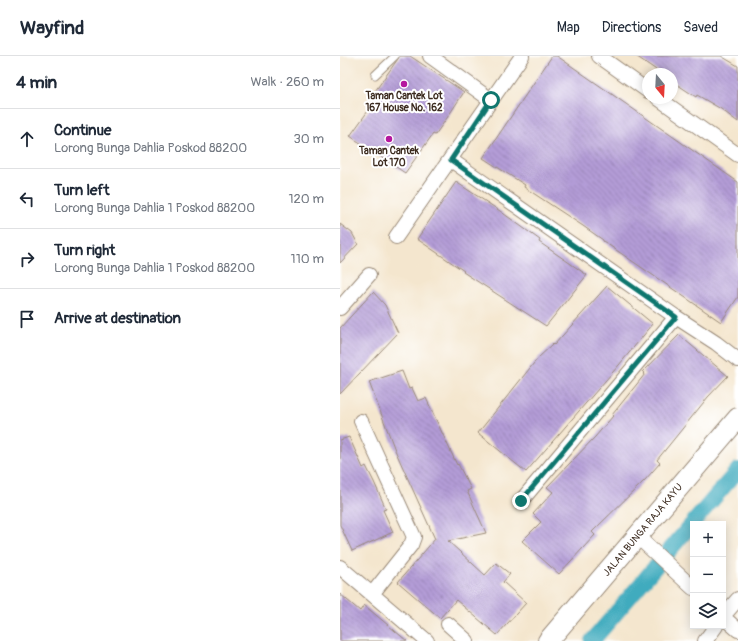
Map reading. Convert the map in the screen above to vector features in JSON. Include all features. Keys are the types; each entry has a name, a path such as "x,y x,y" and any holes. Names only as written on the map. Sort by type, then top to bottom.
{"street":[{"path":"430,56 491,100"},
{"path":"396,237 522,56"},
{"path":"599,56 642,87"},
{"path":"666,104 738,155"},
{"path":"451,160 676,317 716,343 738,360"},
{"path":"340,308 369,275"},
{"path":"521,501 676,317"},
{"path":"716,343 738,354"},
{"path":"716,343 738,367"},
{"name":"JALAN BUNGA RAJA KAYU","path":"551,638 738,418"},
{"path":"360,421 414,537 411,545 372,594"},
{"path":"638,537 690,585"},
{"path":"340,567 427,641"},
{"path":"726,613 738,599"},
{"path":"726,619 738,630"},
{"path":"448,624 466,641"},
{"path":"705,641 714,629"}],"lane":[{"path":"376,75 395,56"}],"building":[{"path":"400,56 410,56 464,92 435,135 433,134 405,173 350,136 378,97 373,94"},
{"path":"552,56 557,56 738,182 738,297 721,322 524,187 525,185 483,158"},
{"path":"636,56 721,56 738,66 738,122 721,109 697,95 696,97 678,85 678,68 653,68"},
{"path":"456,182 500,211 540,240 539,242 587,275 546,326 463,272 464,271 417,239"},
{"path":"340,224 352,233 358,244 340,263"},
{"path":"607,286 653,324 526,472 478,433 538,358 553,344 554,345"},
{"path":"373,292 385,305 398,333 340,394 340,328"},
{"path":"679,335 728,376 708,397 657,460 660,463 645,480 592,532 595,535 559,574 522,541 541,522 533,514 553,492 547,487 595,437 645,374 643,372"},
{"path":"402,371 409,389 412,388 418,401 426,398 457,465 458,464 471,489 467,491 486,533 448,541 485,575 496,563 510,574 503,582 526,603 497,635 456,600 440,618 398,582 435,539 395,450 369,382"},
{"path":"349,437 363,468 366,466 374,482 386,509 383,510 393,532 352,551 340,525 340,440"},
{"path":"340,594 360,611 364,605 407,641 340,641"}],"waterway":[{"path":"592,641 738,470"}],"place":[{"name":"Taman Cantek Lot 167 House No. 162","path":"404,84"},
{"name":"Taman Cantek Lot 170","path":"389,139"}],"route":[{"path":"491,100 451,160 676,317 521,501"}]}
